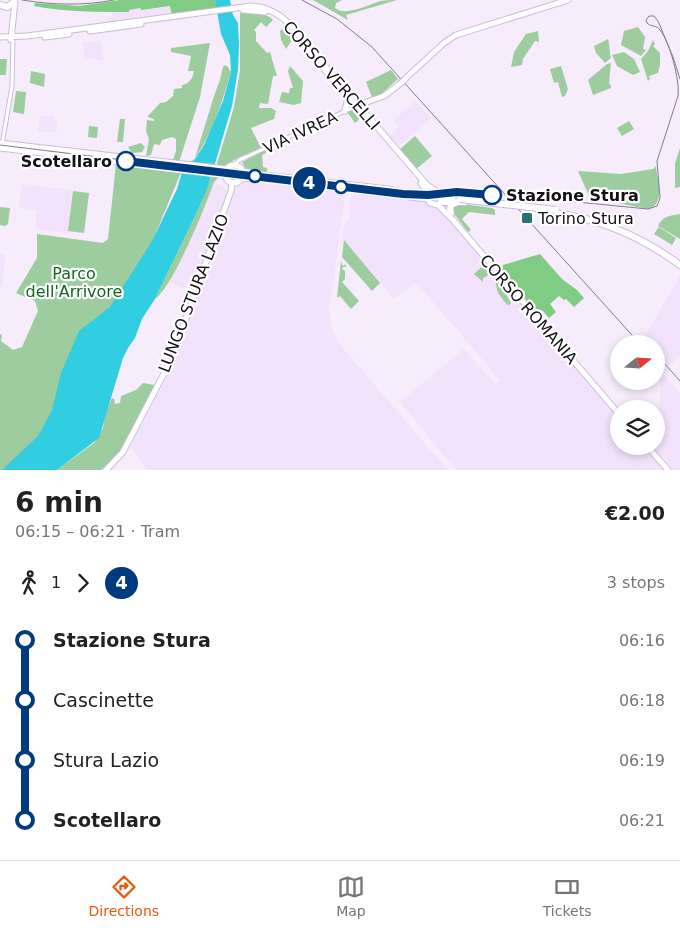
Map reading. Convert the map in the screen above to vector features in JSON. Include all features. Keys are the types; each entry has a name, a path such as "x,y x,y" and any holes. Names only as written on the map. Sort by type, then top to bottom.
{"highway":[{"path":"0,5 7,7 15,1"},
{"path":"440,201 460,201 596,218 633,232 656,245 680,263"},
{"path":"451,213 451,205 460,201"}],"main road":[{"path":"357,106 384,96 456,35 568,0"},
{"path":"14,37 15,1"},
{"name":"CORSO VERCELLI","path":"0,39 211,13 251,6 260,7 282,17 420,182 427,196"},
{"path":"345,111 349,96 359,101 369,102"},
{"path":"367,115 365,108 369,102"},
{"name":"CORSO VERCELLI","path":"357,106 433,190 440,201"},
{"path":"1,145 217,171 227,169 230,166 239,167 263,175 421,196 427,196 433,190"},
{"path":"239,167 242,178"},
{"path":"225,175 227,169"},
{"path":"217,171 225,175 228,180 234,182 242,178 263,179 427,196"},
{"name":"LUNGO STURA LAZIO","path":"106,470 123,452 172,358 234,182"},
{"path":"408,193 420,192 422,186 420,182"},
{"path":"427,196 432,205 440,201"},
{"name":"CORSO ROMANIA","path":"440,201 610,401"},
{"name":"CORSO ROMANIA","path":"440,201 454,220 610,402"},
{"path":"657,455 670,470"}],"street":[{"path":"1,145 12,81 14,37"},
{"name":"VIA IVREA","path":"239,167 244,158 357,106"}],"shaded area":[{"path":"171,6 172,13 108,22 108,18 112,17 112,12 128,12 128,10 140,8 141,10"},
{"path":"100,41 103,60 85,58 83,43"},
{"path":"415,101 431,118 399,146 390,136 399,127 394,120"},
{"path":"40,115 55,117 54,120 58,120 56,133 38,131"},
{"path":"214,181 228,191 192,291 169,282 194,230"},
{"path":"244,181 345,193 329,307 332,329 340,345 448,470 148,470 130,447 174,363 237,185"},
{"path":"22,184 72,190 68,233 36,229 36,210 19,207"},
{"path":"357,193 423,201 431,208 442,208 468,237 463,242 469,239 610,404 610,455 655,455 668,470 456,470 400,402 464,349 495,384 500,380 416,282 394,299 342,237 345,222 349,219 350,198"},
{"path":"0,254 5,255 2,287 0,286"},
{"path":"680,276 680,357 668,366 665,362 665,335 645,335"},
{"path":"665,377 680,393 680,470 673,470 660,455 665,455 665,400 660,400 661,390 665,390"}],"green space":[{"path":"120,0 215,0 217,8 172,15 170,6 141,10 140,8 129,10 129,12 93,12 34,6 35,3 79,6"},
{"path":"313,0 342,0 336,3 335,8 352,11 381,1 397,0 346,15 348,20"},
{"path":"248,12 265,15 273,20 266,27 261,22 254,30 256,32 256,41 267,53 270,52 277,76 273,76 268,104 260,103 259,108 271,108 276,111 274,119 251,128 261,148 236,159 224,168 216,167 234,107 240,70 240,13"},
{"path":"285,27 294,37 286,49 281,40 280,31"},
{"path":"638,27 645,37 643,49 646,50 641,56 621,45 624,31"},
{"path":"538,31 539,42 535,41 523,59 522,65 511,67 514,52 526,34"},
{"path":"608,39 611,58 605,63 596,53 594,46"},
{"path":"653,40 655,44 653,46 660,53 660,65 658,73 649,76 650,79 648,81 641,59 648,51"},
{"path":"210,43 200,97 179,162 173,160 176,151 176,139 172,137 162,140 160,145 154,144 151,155 146,156 149,139 146,131 147,120 154,121 154,119 148,116 160,103 166,102 173,96 174,89 182,88 182,85 189,82 194,71 188,71 191,56 171,52 171,48"},
{"path":"624,52 634,59 640,72 633,75 617,66 612,55"},
{"path":"0,59 7,59 6,75 0,75"},
{"path":"611,63 609,84 611,88 593,95 588,80 607,64"},
{"path":"225,65 231,72 224,94 212,127 195,158 223,67"},
{"path":"290,66 303,81 301,103 294,105 279,102 282,92 289,93 290,88 293,88 288,71"},
{"path":"561,66 568,89 565,96 562,97 558,82 554,83 550,69"},
{"path":"391,70 398,79 381,94 372,97 366,82"},
{"path":"31,71 45,74 44,87 30,83"},
{"path":"16,91 26,92 24,114 13,112"},
{"path":"355,108 362,117 355,123 347,112"},
{"path":"120,119 125,119 123,142 117,142"},
{"path":"629,121 634,129 622,136 617,128"},
{"path":"89,126 98,127 97,138 88,137"},
{"path":"415,136 432,156 415,170 399,150"},
{"path":"141,143 145,147 142,152 132,153 128,147"},
{"path":"680,148 680,187 675,188 675,163"},
{"path":"266,150 266,153 262,155 263,167 267,168 267,173 247,171 242,162"},
{"name":"Parco dell'Arrivore","path":"116,164 182,170 152,242 57,392 42,450 30,470 0,470 0,334 2,335 1,341 13,350 22,347 38,311 35,301 16,293 37,258 37,234 103,243 108,239"},
{"path":"656,166 659,196 654,206 649,209 590,198 578,171 621,174 653,169"},
{"path":"212,175 219,177 214,182 188,245 171,279 155,299 198,210"},
{"path":"73,191 89,193 84,233 68,231"},
{"path":"457,203 492,208 495,210 495,215 469,212 462,219 471,230 468,232 452,211 452,205"},
{"path":"0,207 10,208 8,224 5,226 0,225"},
{"path":"680,214 680,239 658,226 664,218"},
{"path":"659,227 676,238 672,245 654,234"},
{"path":"344,240 380,283 372,291 342,257"},
{"path":"540,254 562,279 584,298 574,307 566,299 564,300 559,296 550,304 556,312 549,318 542,310 538,314 501,270 503,265"},
{"path":"341,261 342,265 346,265 342,269 345,271 345,279 342,282 359,301 351,309 340,296 337,298"},
{"path":"484,265 490,271 483,278 483,282 474,274"},
{"path":"494,277 502,286 511,303 508,306 508,302 507,305 498,293"},
{"path":"143,383 155,385 118,454 101,470 57,470 94,443 103,428 105,414 112,398 115,404 120,403 121,396 136,390"}],"water":[{"path":"215,0 230,0 233,15 238,23 238,70 232,106 207,189 155,299 142,319 135,338 123,358 99,438 57,470 2,470 38,436 52,410 61,373 79,331 110,307 152,241 177,189 185,162 195,159 204,145 223,101 231,72 230,55 221,34"}],"tram line":[{"path":"556,200 648,209 657,206 660,198 657,161 678,96 678,89 674,62 671,52 667,43 664,36 659,28 647,23 646,20 649,16 654,16 658,21 673,57 680,79"},
{"path":"0,145 403,194"},
{"name":"4","path":"126,161 420,196 457,192 492,195"}],"railway":[{"path":"22,0 68,4 114,0"},
{"path":"302,0 337,19 372,47 632,335"},
{"path":"665,364 680,381"}],"place":[{"name":"Scotellaro","path":"126,161"},
{"name":"Stazione Stura","path":"492,195"},
{"name":"Torino Stura","path":"527,218"}]}
